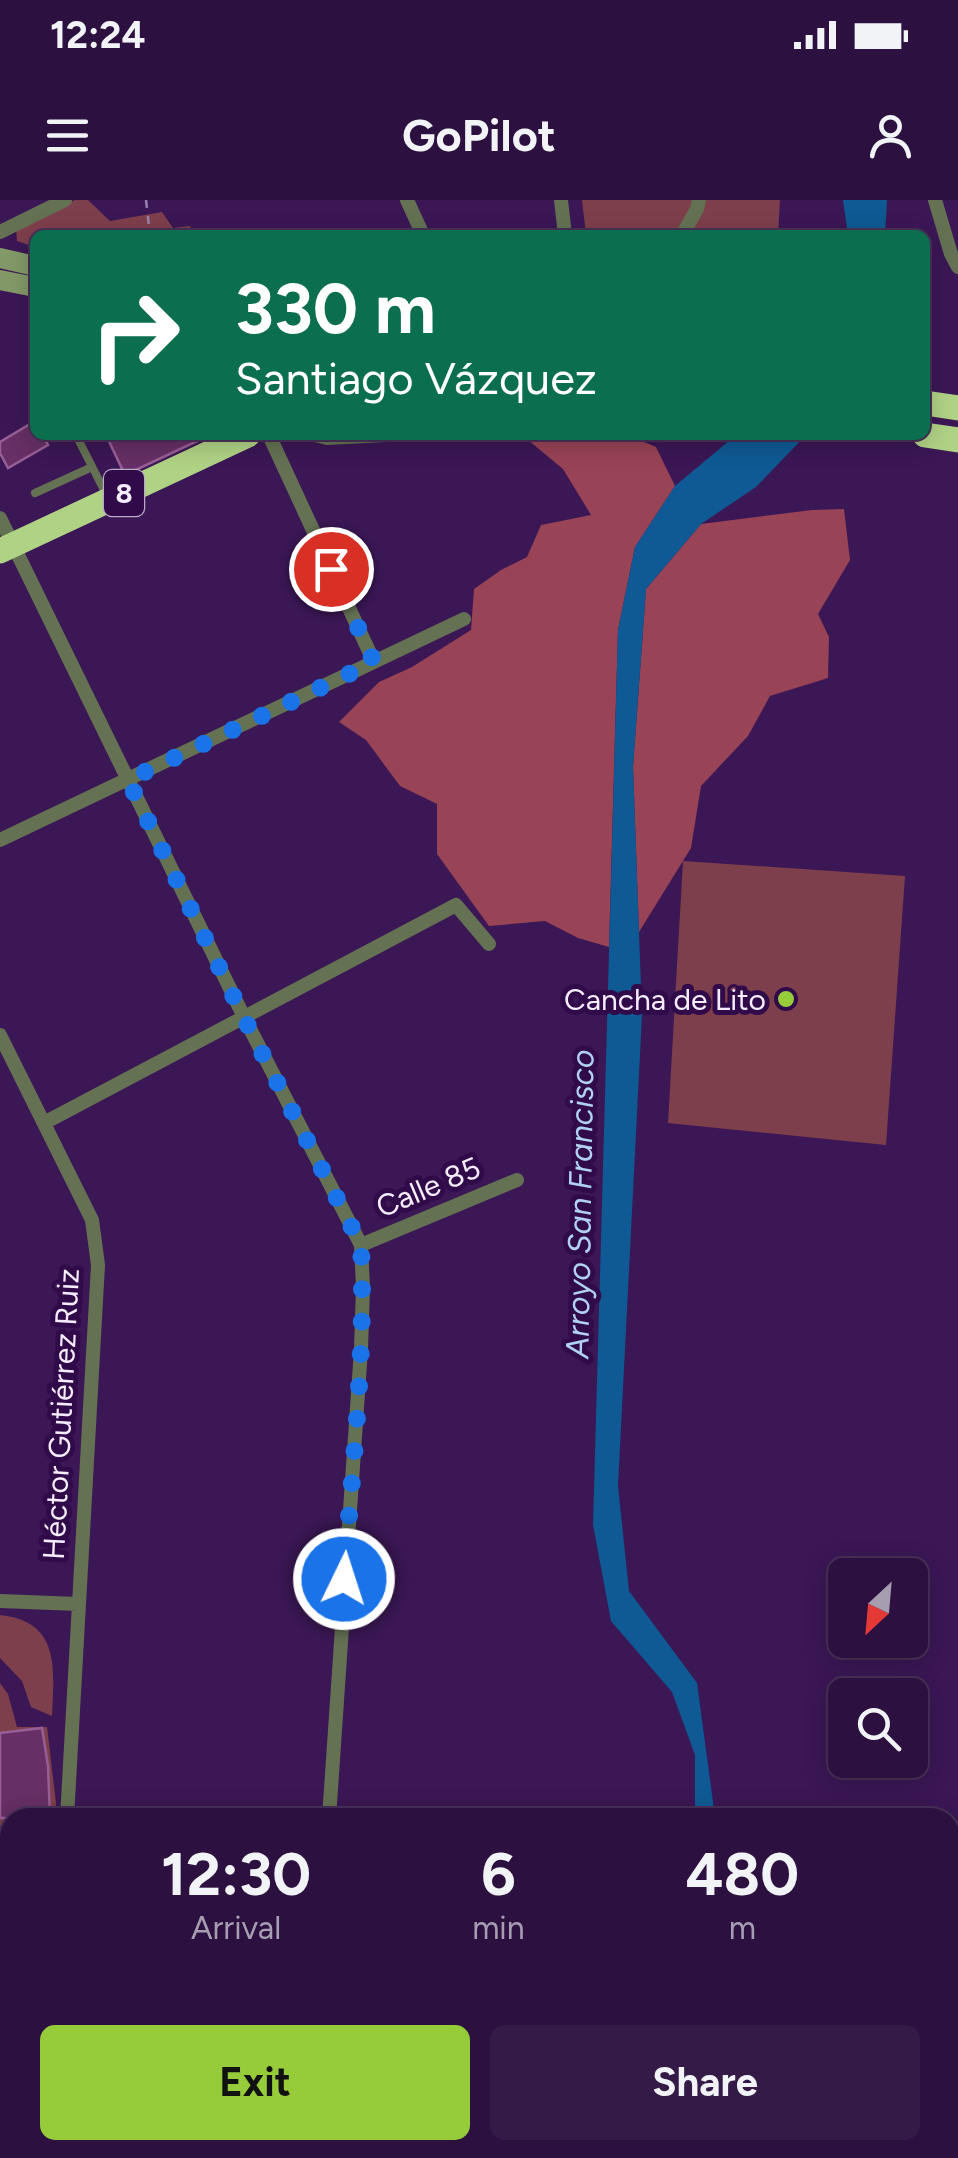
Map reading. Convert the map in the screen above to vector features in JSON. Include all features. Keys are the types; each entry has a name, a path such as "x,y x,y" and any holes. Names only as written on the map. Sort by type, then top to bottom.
{"highway":[{"path":"930,404 958,408"},
{"path":"930,436 958,440"},
{"name":"8","path":"7,548 237,440"}],"main road":[{"path":"0,258 30,265"},
{"path":"0,280 30,286"}],"street":[{"path":"0,232 66,200"},
{"path":"407,200 421,230"},
{"path":"561,200 564,230"},
{"path":"685,230 699,200"},
{"path":"935,200 958,267"},
{"path":"271,440 374,662"},
{"path":"0,518 7,548 361,1245 360,1349 329,1808"},
{"path":"0,840 464,619"},
{"path":"44,1123 456,906 488,944"},
{"name":"Héctor Gutiérrez Ruiz","path":"0,1035 92,1220 98,1265 68,1808"},
{"name":"Calle 85","path":"361,1245 517,1180"},
{"path":"0,1600 78,1604"}],"lane":[{"path":"79,440 109,500"},
{"path":"36,493 92,466"}],"path":[{"path":"146,200 153,230"}],"shaded area":[{"path":"75,200 88,200 110,221 162,212 173,228 190,226 191,230 30,230 30,245 17,241 16,228"},
{"path":"582,200 780,200 778,230 585,230"},
{"path":"528,440 639,440 656,447 675,486 635,547 618,630 609,947 578,938 545,921 489,926 437,854 437,804 400,786 366,740 339,722 379,682 412,667 471,630 474,589 527,557 541,525 591,515 563,469"},
{"path":"844,509 850,560 818,614 829,637 828,678 770,696 748,736 701,786 691,848 639,932 633,767 646,589 701,524"},
{"name":"Cancha de Lito","path":"683,861 905,876 886,1145 668,1123"},
{"path":"0,1615 20,1619 44,1637 53,1665 52,1716 31,1707 22,1681 0,1658"},
{"path":"0,1683 8,1694 17,1727 47,1727 56,1803 56,1808 0,1808"}],"water":[{"path":"843,200 887,200 885,230 847,230"},
{"name":"Arroyo San Francisco","path":"730,440 801,440 756,487 701,524 646,589 633,767 642,1015 618,1486 629,1591 697,1683 714,1808 695,1808 695,1755 672,1692 611,1621 593,1525 618,630 635,547 675,486"}],"building":[{"path":"30,424 30,440 46,440 48,445 8,468 0,453 0,442"},
{"path":"108,440 199,440 125,475"},
{"path":"42,1728 50,1808 0,1808 0,1733"}],"place":[{"name":"Cancha de Lito","path":"786,999"}],"route":[{"path":"331,569 374,662 128,780 361,1245 360,1349 344,1579"}]}
